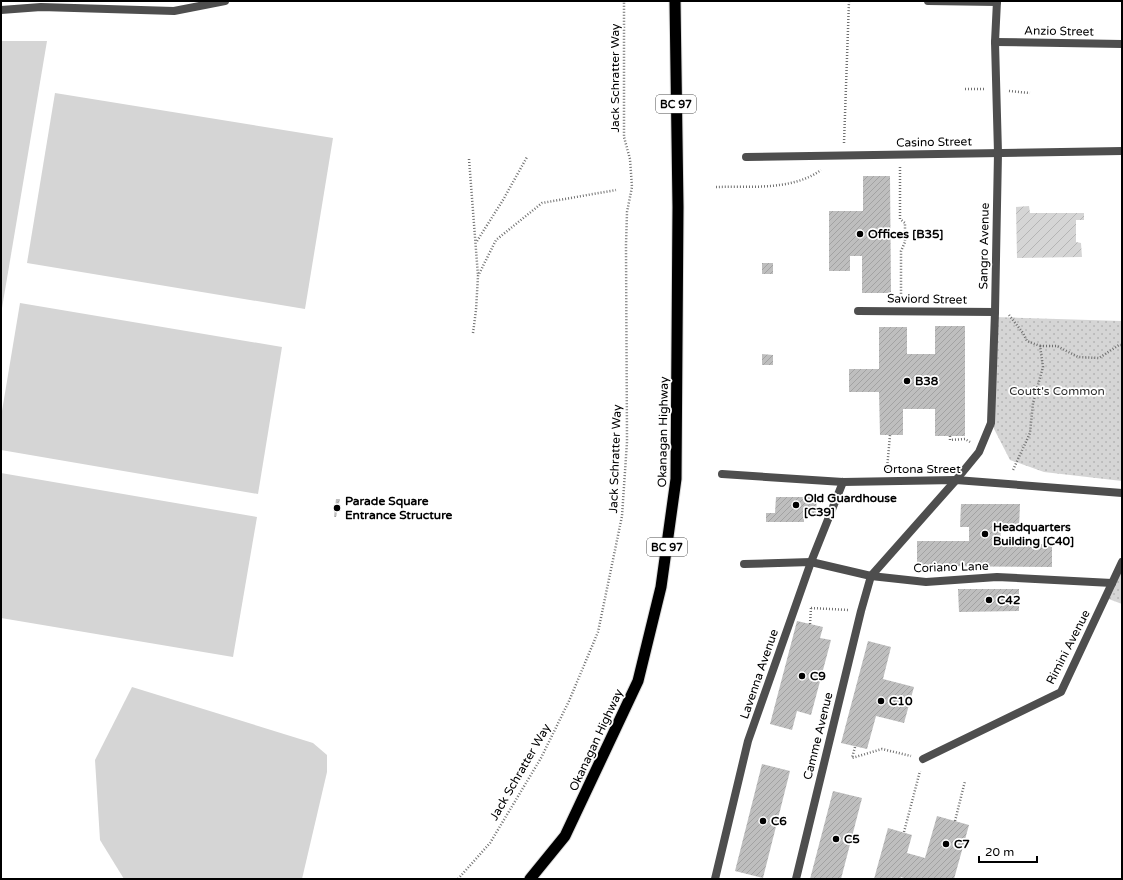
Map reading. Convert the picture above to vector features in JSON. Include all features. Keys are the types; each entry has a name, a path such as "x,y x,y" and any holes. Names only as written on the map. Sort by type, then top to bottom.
{"highway":[{"name":"Okanagan Highway","path":"530,879 565,836 638,681 661,587 676,479 678,207 675,1"}],"street":[{"path":"1,10 41,7 174,11 225,1"},
{"path":"928,1 997,2"},
{"name":"Sangro Avenue","path":"872,576 979,452 991,423 998,153 995,42 997,2"},
{"name":"Anzio Street","path":"995,42 1122,44"},
{"name":"Casino Street","path":"746,157 1122,152"},
{"name":"Saviord Street","path":"858,311 995,314"},
{"name":"Ortona Street","path":"722,474 843,482 956,480 1122,493"},
{"name":"Lavenna Avenue","path":"715,879 748,741 811,562 843,482"},
{"name":"Coriano Lane","path":"744,564 811,562 872,576 926,582 997,577 1112,583"},
{"name":"Rimini Avenue","path":"923,759 1061,692 1122,562"},
{"name":"Camme Avenue","path":"796,879 861,611 872,576"}],"path":[{"name":"Jack Schratter Way","path":"458,879 490,843 541,758 569,701 598,632 622,516 627,442 626,232 627,212 632,188 630,159 624,137 624,1"},
{"path":"716,187 782,185 812,177 843,155 849,1"},
{"path":"900,154 900,219 905,223 905,242 900,251 901,311"},
{"path":"476,241 503,200 527,157"},
{"path":"469,159 478,276 473,333"},
{"path":"478,276 496,240 542,203 616,190"},
{"path":"995,314 1010,315 1027,341 1040,346 1056,346 1078,357 1099,358 1119,345 1122,345"},
{"path":"1007,484 1030,433 1033,403 1043,367 1040,346"},
{"path":"886,481 890,435"},
{"path":"950,436 950,440 965,440 981,447"},
{"path":"811,608 861,611"},
{"path":"855,746 852,758 882,749 923,759 904,832"},
{"path":"954,821 965,782"}],"green space":[{"path":"1,41 47,41 1,314"},
{"path":"55,93 333,138 305,309 27,263"},
{"path":"1029,206 1030,213 1084,213 1084,220 1076,220 1076,242 1081,243 1082,257 1017,258 1016,207"},
{"path":"20,303 282,347 258,494 1,450 1,417"},
{"name":"Coutt's Common","path":"995,317 1122,321 1122,481 1044,472 1010,460 991,423"},
{"path":"1,473 257,517 233,657 1,618"},
{"path":"1122,562 1122,604 1106,598"},
{"path":"132,687 313,743 327,755 327,772 302,879 124,879 100,840 95,760"}],"building":[{"name":"Offices [B35]","path":"863,176 890,176 891,293 862,293 862,256 850,256 850,271 829,271 829,211 863,211"},
{"path":"762,263 773,263 773,274 762,274"},
{"name":"B38","path":"935,326 965,326 965,436 935,436 935,409 903,409 903,435 880,435 879,392 849,392 849,369 879,369 879,327 907,327 907,354 935,354"},
{"path":"762,354 773,355 773,365 762,365"},
{"name":"Old Guardhouse [C39]","path":"776,497 817,497 816,514 804,514 804,522 766,522 766,513 775,513"},
{"name":"Parade Square Entrance Structure","path":"336,499 340,499 336,517 334,517"},
{"name":"Headquarters Building [C40]","path":"961,504 1020,504 1019,528 1001,527 1000,544 1052,544 1052,567 917,566 917,541 969,541 969,527 960,527"},
{"name":"C42","path":"958,589 1019,589 1019,611 959,612"},
{"name":"C9","path":"797,621 823,627 820,638 831,640 811,715 797,711 792,730 770,724"},
{"name":"C10","path":"868,641 891,647 883,679 914,687 904,723 876,716 867,749 841,743"},
{"name":"C6","path":"762,764 790,771 763,878 735,871"},
{"name":"C5","path":"833,791 862,798 841,879 810,879"},
{"name":"C7","path":"937,816 969,825 954,879 906,879 901,877 900,879 874,879 888,828 912,835 907,853 925,858"}],"place":[{"name":"Offices [B35]","path":"860,234"},
{"name":"B38","path":"907,381"},
{"name":"Old Guardhouse [C39]","path":"796,505"},
{"name":"Parade Square Entrance Structure","path":"337,508"},
{"name":"Headquarters Building [C40]","path":"985,534"},
{"name":"C42","path":"989,600"},
{"name":"C9","path":"802,676"},
{"name":"C10","path":"881,701"},
{"name":"C6","path":"763,821"},
{"name":"C5","path":"836,839"},
{"name":"C7","path":"946,844"}]}
